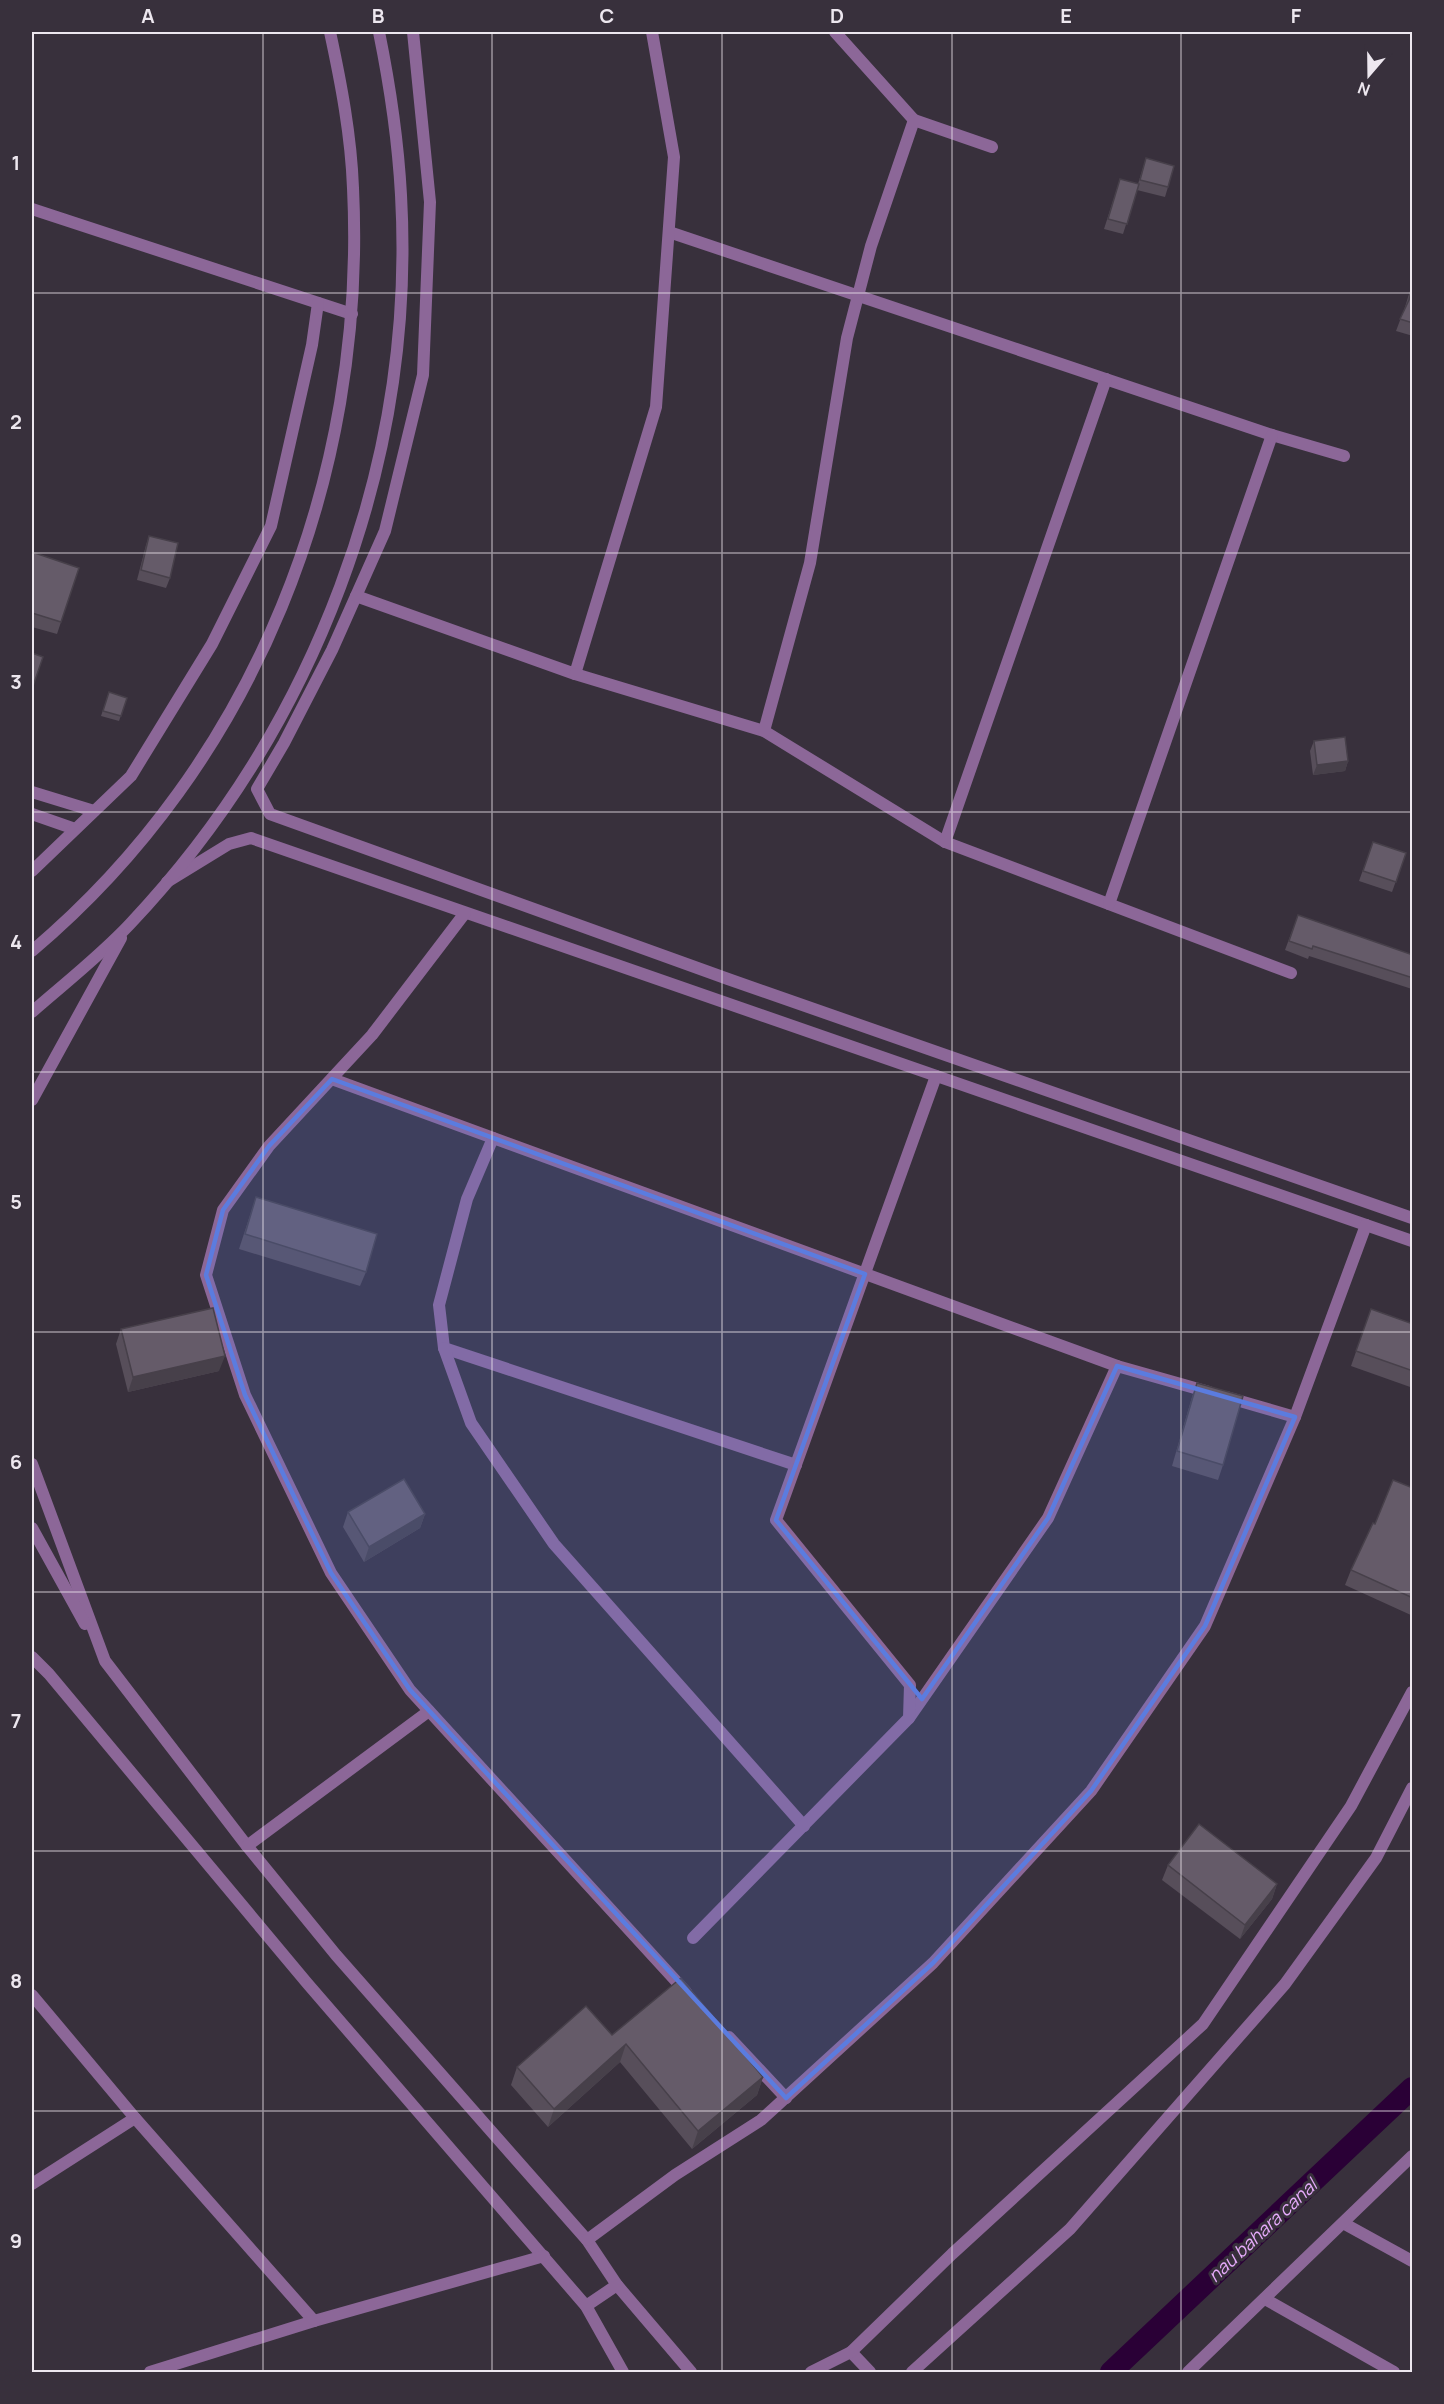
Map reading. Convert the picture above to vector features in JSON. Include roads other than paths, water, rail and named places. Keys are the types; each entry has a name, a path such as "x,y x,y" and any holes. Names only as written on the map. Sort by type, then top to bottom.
{"street":[{"path":"32,951 86,902 160,817 223,724 250,675 284,603 314,519 341,410 352,314 355,242 348,129 330,32"},
{"path":"32,1012 88,964 129,924 167,882 237,791 295,693 340,588 359,534 374,479 395,367 403,254 397,139 379,32"},
{"path":"413,32 430,202 423,375 385,531 332,650 257,789 270,814 728,979 1413,1218"},
{"path":"575,674 656,407 674,157 652,32"},
{"path":"835,32 914,120 992,147"},
{"path":"764,731 810,563 847,338 871,246 914,120"},
{"path":"32,209 352,314"},
{"path":"669,231 1272,435 1344,456"},
{"path":"32,871 131,776 212,644 271,526 312,345 318,303"},
{"path":"945,842 1106,379"},
{"path":"1109,904 1272,435"},
{"path":"356,596 575,674 764,731 945,842 1291,973"},
{"path":"32,792 94,811"},
{"path":"32,814 75,829"},
{"path":"167,882 229,844 251,838 1413,1241"},
{"path":"465,913 372,1035 269,1146 223,1210 206,1275 244,1395 331,1573 410,1690 699,2005"},
{"path":"32,1100 34,1092 129,924"},
{"path":"909,1718 910,1685 776,1520 936,1076"},
{"path":"332,1079 1117,1366 1295,1417"},
{"path":"493,1138 467,1199 439,1305 444,1348 471,1423 554,1544 804,1826"},
{"path":"586,2240 675,2175 761,2120 786,2098 933,1963 1091,1791 1204,1626 1295,1417 1366,1225"},
{"path":"444,1348 796,1466"},
{"path":"693,1938 909,1718 1048,1518 1117,1366"},
{"path":"32,1464 105,1661"},
{"path":"32,1528 105,1661 247,1846 336,1955 586,2240 617,2285 691,2373"},
{"path":"32,1652 307,1983 586,2306 623,2373"},
{"path":"32,1657 49,1674"},
{"path":"811,2373 850,2352 952,2254 1203,2024 1351,1806 1413,1692"},
{"path":"247,1846 429,1711"},
{"path":"912,2373 1070,2229 1285,1984 1376,1858 1413,1788"},
{"path":"32,1995 135,2118 314,2321"},
{"path":"722,2030 786,2098"},
{"path":"32,2184 135,2118"},
{"path":"1188,2373 1413,2156"},
{"path":"1343,2223 1413,2261"},
{"path":"150,2373 314,2321 544,2256"},
{"path":"586,2306 617,2285"},
{"path":"1265,2299 1394,2373"},
{"path":"850,2352 870,2373"}],"waterway":[{"name":"nau bahara canal","path":"1111,2372 1412,2088"}]}
